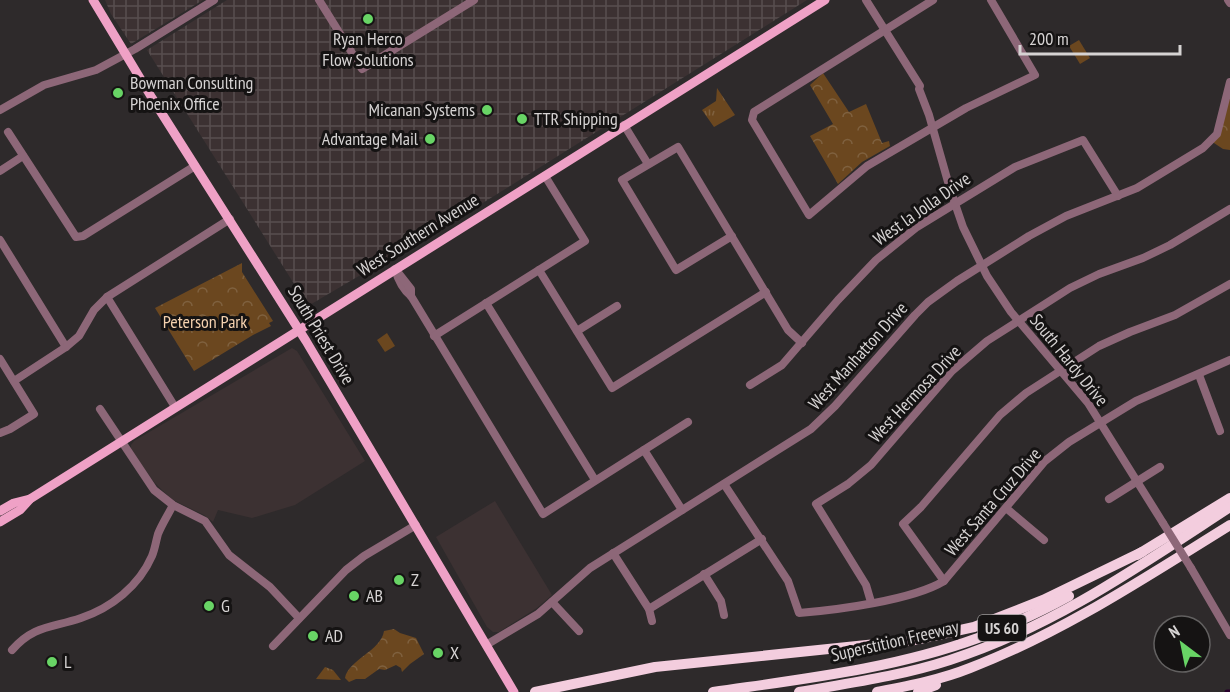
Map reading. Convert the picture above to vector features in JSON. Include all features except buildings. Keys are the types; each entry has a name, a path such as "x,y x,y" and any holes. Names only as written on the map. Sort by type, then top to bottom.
{"highway":[{"name":"Superstition Freeway","path":"713,692 884,664 978,638 1049,606 1230,498"},
{"path":"799,692 929,667 1009,638 1096,592 1230,507"},
{"name":"US 60","path":"877,692 937,679 999,656 1091,610 1230,525"},
{"path":"535,692 655,667 915,640 975,627 1043,600 1142,552"},
{"path":"918,692 999,656"},
{"path":"724,692 748,687"}],"main road":[{"name":"South Priest Drive","path":"93,0 125,55 299,329 514,692"},
{"name":"West Southern Avenue","path":"0,522 20,510 30,499 175,407 825,0"},
{"name":"West Southern Avenue","path":"0,512 14,503 30,499"}],"street":[{"path":"0,110 44,85 89,73 125,55 214,0"},
{"path":"319,0 362,69 474,0"},
{"name":"South Hardy Drive","path":"866,0 910,72 909,76 915,88 918,89 932,126 965,234 981,266 1018,321 1082,394 1163,522 1230,635"},
{"path":"933,0 752,115 752,120 809,215 867,165 932,126 1035,75 991,0"},
{"name":"West Manhatton Drive","path":"486,645 538,614 590,568 801,436 822,420 928,302 1029,236 1066,216 1137,188 1211,141 1217,134 1230,82"},
{"path":"624,126 648,164"},
{"path":"8,132 76,237 82,236 195,166"},
{"name":"West la Jolla Drive","path":"750,385 782,365 876,260 917,227 1015,167 1083,140 1118,196"},
{"path":"732,236 676,270 622,180 678,147 766,292 788,330 802,343"},
{"path":"0,171 23,156"},
{"path":"434,336 585,241 545,176"},
{"name":"West Hermosa Drive","path":"871,602 866,585 816,504 848,484 871,465 952,371 987,341 1070,288 1170,245 1230,208"},
{"path":"14,381 79,336 94,310 107,297 230,219"},
{"path":"0,240 66,347"},
{"path":"395,269 398,281 411,297 543,514 688,422"},
{"path":"539,270 612,387 766,292"},
{"path":"944,581 903,524 921,507 1000,415 1026,393 1099,346 1175,315 1230,284"},
{"path":"107,297 175,407"},
{"path":"486,303 595,480"},
{"path":"577,331 617,306"},
{"path":"0,359 34,414 0,433"},
{"name":"West Santa Cruz Drive","path":"762,539 788,581 799,613 871,602 933,588 944,581 1045,461 1069,442 1136,401 1230,360"},
{"path":"1199,375 1220,431"},
{"path":"100,409 148,483 173,505 205,521 230,555 270,587 299,618"},
{"path":"644,450 682,510"},
{"path":"1109,499 1160,467"},
{"path":"649,609 762,539 724,484"},
{"path":"12,650 31,633 81,618 123,594 144,572 158,534 173,505"},
{"path":"1006,508 1044,540"},
{"path":"273,646 346,570 364,556 416,525"},
{"path":"613,554 649,609 652,621"},
{"path":"704,574 721,601 724,615"},
{"path":"552,602 579,632"}],"shaded area":[{"path":"105,0 203,0 131,44 111,14"},
{"path":"227,0 807,0 486,201 308,306 147,50"},
{"path":"292,348 297,351 365,461 295,505 252,518 218,510 213,522 173,500 154,482 131,450 134,441"},
{"path":"495,501 552,595 537,608 499,632 493,632 487,627 436,537"}],"green space":[{"path":"1079,40 1090,58 1080,64 1069,46"},
{"path":"823,73 849,112 866,104 882,143 889,141 890,146 862,162 838,184 810,136 833,124 810,85"},
{"path":"1230,82 1230,150 1223,149 1211,141"},
{"path":"717,88 735,115 714,127 702,110 716,101"},
{"name":"Peterson Park","path":"242,263 242,272 273,321 269,323 271,326 194,371 155,308"},
{"path":"387,333 395,346 385,352 377,340"},
{"path":"394,629 416,638 424,654 402,672 401,668 396,665 385,670 379,669 365,679 349,682 345,678 352,666 377,644 384,631"},
{"path":"325,667 333,670 341,680 316,679"}],"place":[{"name":"Ryan Herco Flow Solutions","path":"368,19"},
{"name":"Bowman Consulting Phoenix Office","path":"118,93"},
{"name":"Micanan Systems","path":"487,110"},
{"name":"TTR Shipping","path":"522,119"},
{"name":"Advantage Mail","path":"430,139"},
{"name":"Z","path":"399,580"},
{"name":"AB","path":"354,596"},
{"name":"G","path":"209,606"},
{"name":"AD","path":"313,636"},
{"name":"X","path":"438,653"},
{"name":"L","path":"52,662"}]}
